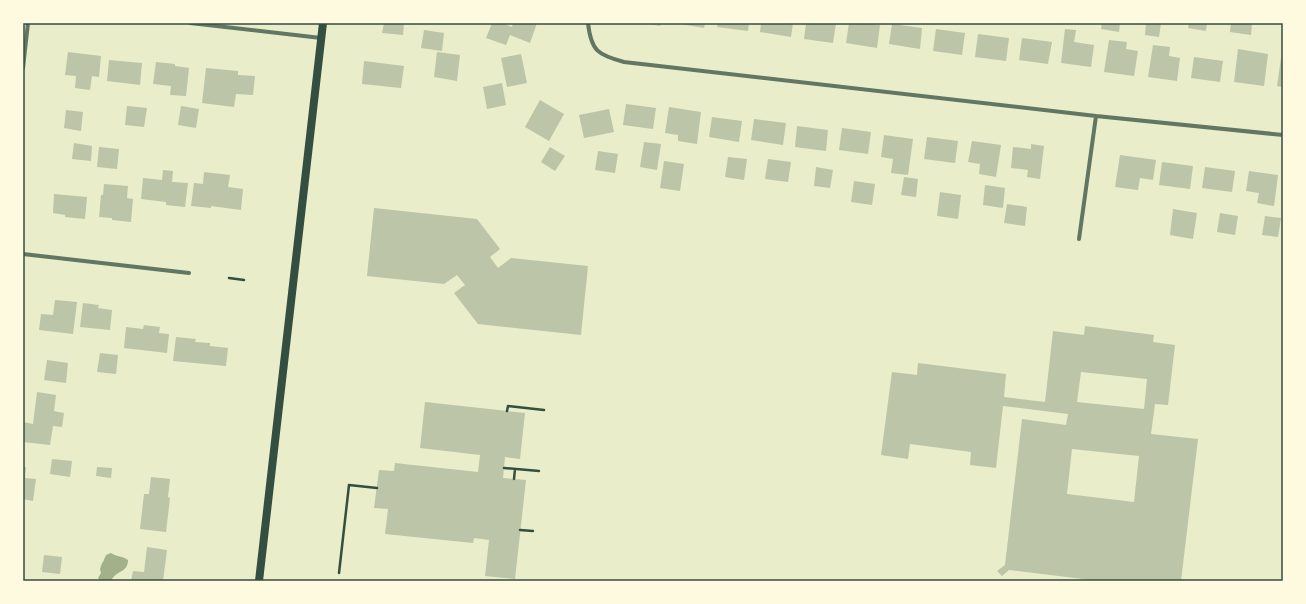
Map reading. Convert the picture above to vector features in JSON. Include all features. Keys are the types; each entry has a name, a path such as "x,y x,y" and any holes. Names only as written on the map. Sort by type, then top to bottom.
{"main road":[{"path":"259,581 323,23"}],"street":[{"path":"23,68 28,23"},
{"path":"190,23 322,38"},
{"path":"588,23 589,35 595,49 606,57 624,62 1096,116 1283,135"},
{"path":"1079,240 1096,116"},
{"path":"23,254 189,273"}],"path":[{"path":"229,278 244,280"},
{"path":"507,411 508,406 544,410"},
{"path":"504,468 539,471"},
{"path":"514,479 515,469"},
{"path":"339,573 349,485 377,488"},
{"path":"520,530 533,531"}],"shaded area":[{"path":"111,553 128,560 126,567 113,577 111,581 100,581 98,578 101,573 100,569 102,563 106,555"}],"building":[{"path":"384,23 404,23 403,35 382,33"},
{"path":"492,23 501,23 512,27 513,23 537,23 530,43 510,35 506,45 486,38"},
{"path":"646,23 661,23 660,26"},
{"path":"675,23 705,23 704,28"},
{"path":"718,23 749,23 748,31 717,27"},
{"path":"761,23 793,23 791,37 760,32"},
{"path":"806,23 836,23 833,43 804,39"},
{"path":"849,23 868,23 880,25 877,48 846,43"},
{"path":"1102,23 1120,23 1119,32 1101,29"},
{"path":"1146,23 1161,23 1159,37 1145,35"},
{"path":"1189,23 1207,23 1206,31 1188,28"},
{"path":"1231,23 1252,23 1251,35 1230,32"},
{"path":"892,24 922,28 920,49 889,44"},
{"path":"936,29 965,33 962,55 933,51"},
{"path":"1065,29 1076,30 1074,42 1094,45 1091,67 1061,63"},
{"path":"424,30 444,33 442,51 421,48"},
{"path":"978,34 1009,38 1006,61 975,57"},
{"path":"1022,38 1052,42 1048,64 1019,60"},
{"path":"1109,40 1127,42 1126,49 1138,51 1134,76 1104,72"},
{"path":"1153,45 1170,47 1169,56 1180,58 1177,81 1148,77"},
{"path":"1238,49 1268,54 1264,86 1234,82"},
{"path":"68,52 101,56 99,77 92,76 90,90 75,88 76,76 65,75"},
{"path":"437,52 460,55 457,81 434,77"},
{"path":"521,54 527,83 507,87 501,58"},
{"path":"1194,57 1223,61 1220,82 1191,78"},
{"path":"1281,58 1283,58 1283,87 1277,86"},
{"path":"109,60 142,63 140,85 107,81"},
{"path":"364,61 404,66 401,88 362,84"},
{"path":"156,62 175,64 175,66 189,68 186,96 170,95 171,86 153,84"},
{"path":"206,68 238,71 238,75 255,76 253,95 236,94 234,107 202,103"},
{"path":"502,83 506,105 487,109 483,87"},
{"path":"540,100 564,114 549,141 525,127"},
{"path":"626,104 656,108 653,129 623,125"},
{"path":"127,106 147,108 144,127 125,125"},
{"path":"181,106 199,109 196,128 178,125"},
{"path":"669,107 701,112 697,144 678,141 678,135 665,133"},
{"path":"609,109 614,132 584,138 579,115"},
{"path":"66,110 83,112 81,131 64,128"},
{"path":"712,117 742,121 739,142 709,137"},
{"path":"754,119 786,123 783,145 751,140"},
{"path":"797,126 828,130 826,151 795,147"},
{"path":"842,128 871,132 868,154 839,150"},
{"path":"884,135 913,139 908,175 891,173 893,159 881,157"},
{"path":"927,137 958,141 955,163 924,159"},
{"path":"972,141 1001,145 996,177 979,174 980,164 968,162"},
{"path":"644,142 661,144 657,170 640,167"},
{"path":"74,143 92,146 91,161 72,159"},
{"path":"1031,144 1044,146 1040,179 1027,177 1028,170 1011,168 1013,147 1031,149"},
{"path":"99,147 119,149 117,169 97,167"},
{"path":"550,147 565,156 555,171 541,162"},
{"path":"598,151 618,154 615,173 595,170"},
{"path":"1120,155 1156,160 1153,180 1140,178 1138,190 1115,187"},
{"path":"728,157 747,159 744,180 725,177"},
{"path":"768,159 791,162 788,182 765,179"},
{"path":"664,161 684,164 680,191 660,188"},
{"path":"1162,162 1193,166 1190,189 1159,185"},
{"path":"816,167 833,170 830,188 814,186"},
{"path":"1205,167 1235,171 1232,192 1202,188"},
{"path":"163,170 173,171 172,182 188,183 185,207 166,205 166,202 141,199 143,178 162,180"},
{"path":"1249,171 1278,175 1274,206 1257,203 1259,193 1246,191"},
{"path":"204,172 230,175 228,187 243,189 241,210 211,206 211,208 191,206 194,183 203,184"},
{"path":"904,177 918,179 916,197 901,195"},
{"path":"854,181 875,184 872,205 851,202"},
{"path":"104,184 128,186 127,198 133,199 131,222 99,217 101,195 103,195"},
{"path":"985,185 1005,188 1003,208 983,205"},
{"path":"940,192 961,195 958,219 937,216"},
{"path":"54,194 87,197 85,219 65,217 65,215 53,213"},
{"path":"1007,204 1027,207 1025,226 1004,223"},
{"path":"374,208 477,219 500,249 490,257 498,268 511,258 588,266 581,335 478,324 454,293 465,285 457,275 444,284 367,276"},
{"path":"1173,209 1197,213 1193,239 1170,235"},
{"path":"1220,213 1238,216 1235,235 1217,232"},
{"path":"1265,216 1281,218 1278,237 1262,235"},
{"path":"55,300 77,302 73,334 39,330 41,314 53,315"},
{"path":"83,303 99,305 98,308 112,310 110,330 80,327"},
{"path":"144,325 160,327 159,333 169,334 167,353 124,348 126,327 143,329"},
{"path":"1085,326 1154,335 1153,342 1175,345 1168,405 1155,404 1151,434 1198,439 1181,581 1099,581 1009,570 1002,576 997,571 1005,565 1022,419 1066,425 1068,414 1003,406 996,468 970,465 971,452 910,444 908,459 881,455 892,372 917,375 918,363 1006,374 1004,397 1045,402 1053,331 1084,335","holes":["1081,372 1147,379 1144,409 1077,402","1072,449 1139,456 1134,502 1067,494"]},
{"path":"176,337 196,339 195,342 210,343 210,346 228,348 226,366 173,361"},
{"path":"100,353 118,355 116,374 97,372"},
{"path":"47,360 68,363 66,383 44,380"},
{"path":"37,392 56,395 54,411 64,413 62,427 53,426 50,445 23,442 23,422 33,424"},
{"path":"425,402 525,413 520,459 505,457 503,478 526,480 515,579 485,576 489,540 474,538 473,543 385,534 388,509 374,508 379,470 394,471 395,463 478,472 480,455 420,448"},
{"path":"52,459 72,461 70,477 50,474"},
{"path":"23,467 26,467 25,478 36,479 33,501 23,499"},
{"path":"97,467 112,468 111,478 96,476"},
{"path":"151,477 170,479 168,497 170,498 166,532 140,529 144,494 149,494"},
{"path":"147,547 167,550 163,581 131,581 133,571 144,572"},
{"path":"44,555 62,557 60,574 42,572"}]}
